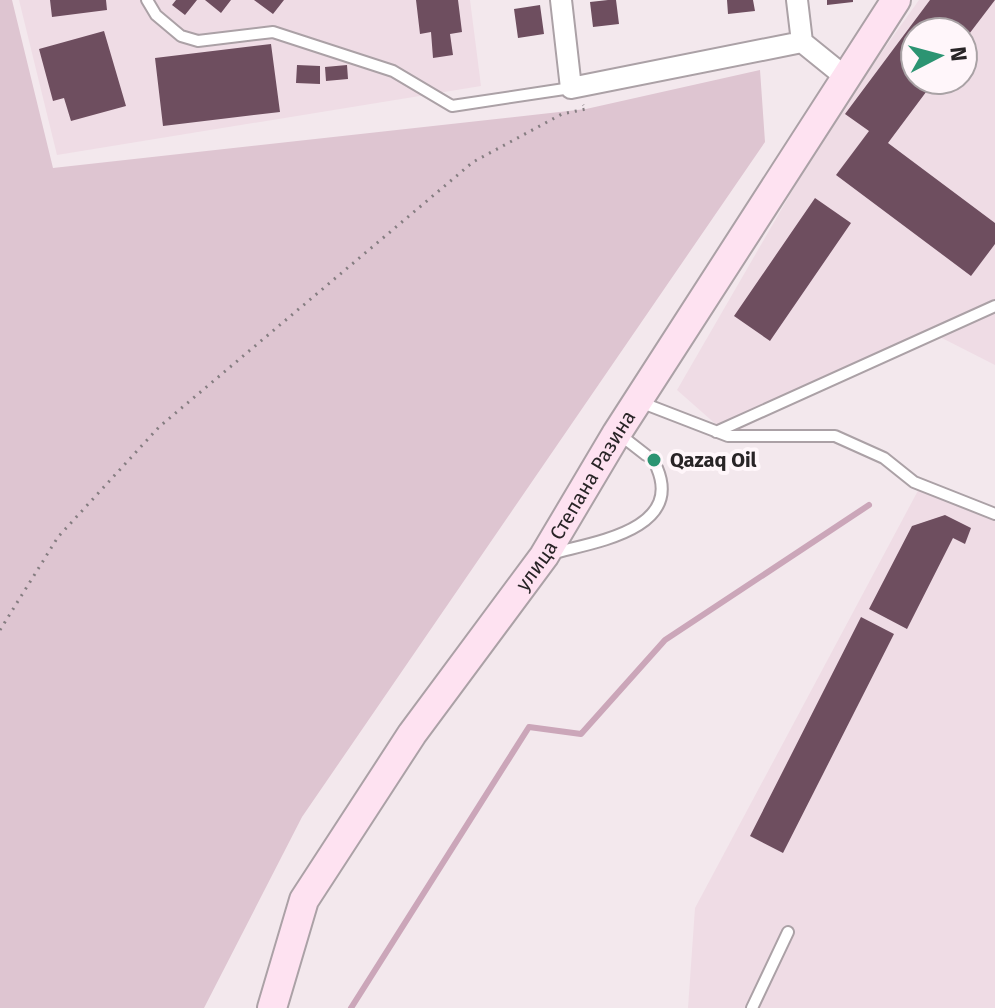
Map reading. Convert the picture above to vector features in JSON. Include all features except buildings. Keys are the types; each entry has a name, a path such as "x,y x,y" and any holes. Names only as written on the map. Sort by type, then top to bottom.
{"main road":[{"name":"улица Степана Разина","path":"272,1008 304,900 412,734 544,556 617,433 844,76 896,0"}],"street":[{"path":"561,0 571,88 802,42"},
{"path":"797,0 802,42 844,76"}],"lane":[{"path":"147,0 156,15 181,36 198,41 273,32 393,71 452,106 571,88"},
{"path":"716,432 995,306"},
{"path":"638,401 728,436 835,436 884,458 914,482 995,514"},
{"path":"617,433 646,455"},
{"path":"544,556 634,530 649,519 659,502 663,481 657,468"},
{"path":"752,1008 788,932"}],"path":[{"path":"0,630 58,537 159,427 473,162 562,114 586,109 571,88"}],"shaded area":[{"path":"0,0 12,0 53,168 586,109 760,70 765,142 302,817 204,1008 0,1008"},
{"path":"19,0 470,0 481,86 57,155"},
{"path":"919,0 995,0 995,365 936,335 728,435 677,390 832,122 899,28 899,96 979,96 979,16 908,16"},
{"path":"921,485 995,517 995,1008 688,1008 695,908"}],"waterway":[{"path":"351,1008 529,727 581,734 665,640 869,505"}],"place":[{"name":"Qazaq Oil","path":"654,460"}]}
